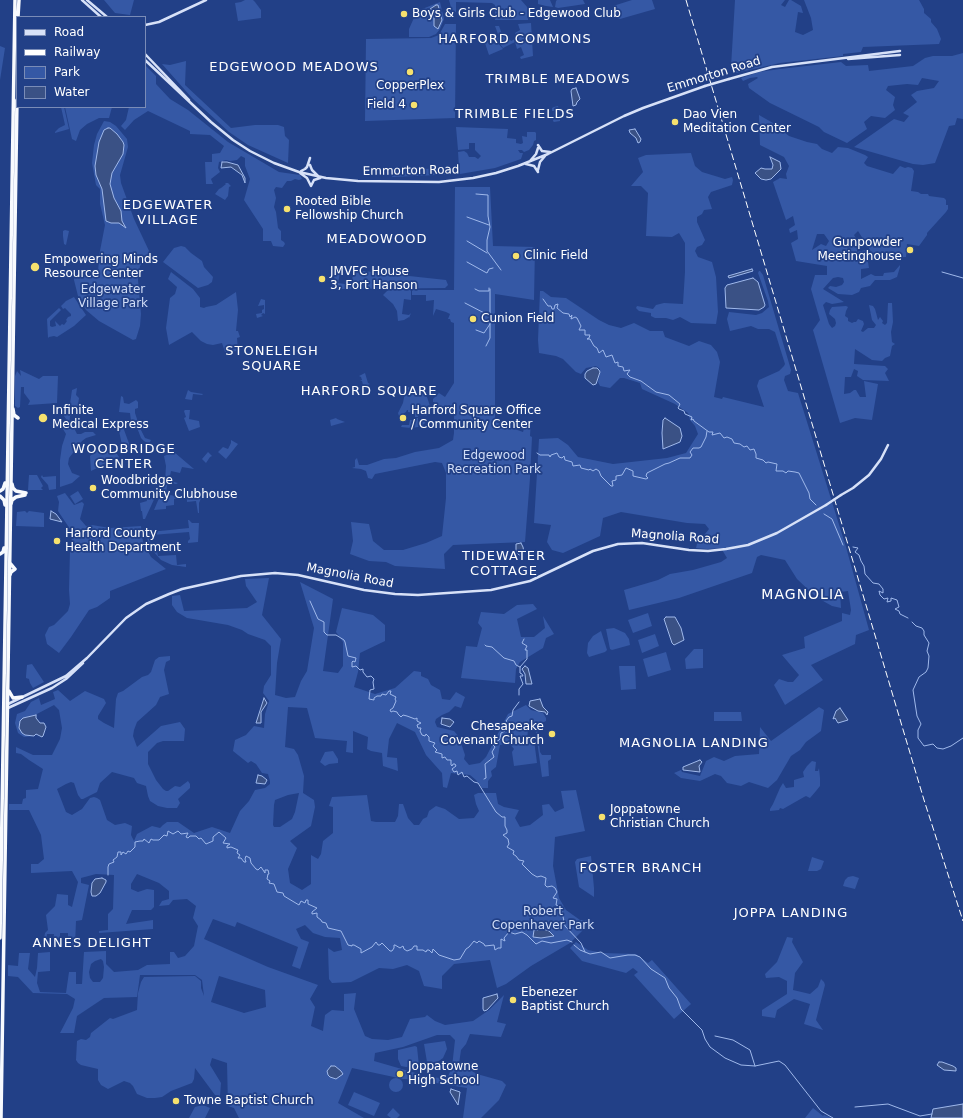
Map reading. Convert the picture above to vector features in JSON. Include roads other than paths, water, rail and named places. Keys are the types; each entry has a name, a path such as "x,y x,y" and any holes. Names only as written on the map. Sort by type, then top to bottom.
{"highway":[{"path":"1,1118 5,758 3,723 6,515 12,427 8,408 16,37 15,0"},
{"path":"18,16 19,0"},
{"path":"0,938 5,758 8,706 9,578 11,572 15,569 9,560 9,464 10,417 12,404 17,108"},
{"path":"12,404 14,415 18,418"},
{"path":"10,417 18,418"},
{"path":"12,427 13,423 18,418"},
{"path":"0,491 3,489 5,484 9,464"},
{"path":"9,464 13,488 16,491 25,494 16,496 12,500 10,507"},
{"path":"0,496 4,502 6,515"},
{"path":"0,554 4,551 6,543"},
{"path":"1,559 5,568"},
{"path":"8,683 12,697 22,697"},
{"path":"0,717 3,723"}],"main road":[{"path":"82,0 99,16"},
{"path":"87,0 106,16"},
{"path":"146,25 166,19 206,0"},
{"name":"Emmorton Road","path":"889,54 900,51"},
{"name":"Emmorton Road","path":"146,61 219,129 241,146 266,159 319,177 358,181 439,182 480,176 527,163 624,116 662,100 730,78 772,67 842,59 857,59 883,54 900,55"},
{"name":"Emmorton Road","path":"146,55 171,80 195,108"},
{"path":"527,163 534,156 538,146 542,151 552,152"},
{"path":"523,164 532,165 536,167 538,171 541,161 548,154"},
{"path":"298,171 306,168 310,158"},
{"path":"298,171 307,178 311,186 314,180 319,177 313,172 310,164"},
{"name":"Magnolia Road","path":"8,706 22,697 66,676 85,660 126,618 146,604 182,589 241,576 289,574 377,592 403,595 492,590 530,581 593,551 618,544 642,543 688,550 726,550 748,545 777,533 826,505 868,475 881,458 888,445"},
{"name":"Magnolia Road","path":"8,706 52,688 66,679 76,671 96,648"}],"water":[{"path":"438,5 442,20 438,29 434,26 434,11 430,9"},
{"path":"576,88 580,99 576,105 573,106 571,91 572,89"},
{"path":"108,128 117,134 124,145 123,154 112,173 110,184 114,198 121,211 122,221 126,228 119,223 111,223 106,221 102,189 96,175 95,166 99,142 104,130"},
{"path":"635,129 641,139 638,143 636,138 630,133 629,130"},
{"path":"770,157 780,162 781,169 771,179 761,179 755,173 761,168 772,169 773,165"},
{"path":"222,162 238,165 245,178 245,183 242,175 231,167 221,168"},
{"path":"752,269 753,271 729,278 728,276"},
{"path":"753,278 758,282 765,305 764,307 759,310 726,308 725,288 727,285"},
{"path":"593,368 597,368 600,372 596,384 593,385 585,378 585,374"},
{"path":"665,418 680,428 682,436 680,442 663,449 662,433 663,420"},
{"path":"51,511 56,514 62,522 50,519"},
{"path":"521,543 524,553 521,556 516,551 516,544"},
{"path":"666,617 675,617 681,628 684,640 674,645 672,643 664,619"},
{"path":"525,666 528,668 532,684 526,684 525,674 522,669"},
{"path":"264,698 267,703 261,712 261,723 256,723"},
{"path":"540,699 543,707 548,712 547,715 545,712 538,711 529,706 530,701"},
{"path":"840,708 848,720 838,723 835,718 833,719 836,711"},
{"path":"36,715 36,718 40,723 44,723 46,727 43,736 42,737 36,734 34,736 25,735 19,728 20,721 23,718"},
{"path":"442,718 450,719 454,722 450,727 441,724"},
{"path":"700,760 702,762 699,766 700,772 683,770 683,767"},
{"path":"258,775 267,780 265,784 256,783"},
{"path":"102,878 106,880 106,882 100,893 96,896 92,896 92,883 95,879"},
{"path":"540,928 549,931 554,936 541,938 533,937 534,930 538,930"},
{"path":"497,994 498,998 487,1010 484,1011 483,998"},
{"path":"939,1062 953,1066 956,1068 956,1071 944,1070 937,1065"},
{"path":"331,1066 335,1066 343,1074 336,1079 330,1077 327,1071"},
{"path":"451,1089 460,1092 458,1105 450,1092"},
{"path":"963,1104 963,1118 931,1118 933,1109"}],"waterway":[{"path":"476,194 488,195 488,216 490,227 487,240 487,251 501,270"},
{"path":"467,217 489,225"},
{"path":"467,241 487,253"},
{"path":"467,262 487,273 489,269 493,268"},
{"path":"942,272 963,278"},
{"path":"475,289 479,291 489,291 489,288"},
{"path":"486,346 490,338 490,289"},
{"path":"543,299 548,306 551,306 552,309 554,309 555,305 558,304 557,308 563,313 569,314 570,317 572,315 571,319 575,317 577,318 581,326 579,330 585,330 585,335 590,335 587,339 590,339 599,353 603,350 606,357 612,355 615,363 618,362 618,366 623,367 624,371 630,370 627,374 630,377 641,381 656,392 669,395 680,404 679,409 692,417 691,420 693,419 709,432 713,432 712,435 720,433 724,438 727,437 732,439 734,443 740,444 744,447 747,446 750,450 754,449 756,458 763,460 766,463 777,464 776,471 799,473 809,493 810,499 816,505"},
{"path":"465,303 490,316"},
{"path":"476,330 484,333 490,324"},
{"path":"537,453 540,455 549,455 550,457 551,455 557,453 559,457 562,458 564,456 565,460 572,462 573,466 580,465 581,468 590,469 593,471 596,469 599,471 601,476 611,486 613,486 612,481 616,480 616,476 622,475 626,468 633,471 633,476 646,479 648,478 646,476 647,473 665,464 680,458 690,458 692,455 690,452 693,448 701,447 707,431"},
{"path":"824,514 832,519 843,545"},
{"path":"853,547 858,548 855,552 859,555 864,566 865,574 873,583 879,584 883,589 883,593 879,591 880,595 884,599 888,598 887,602 891,601 891,598 897,600 899,607 895,609 899,611 900,614 908,618"},
{"path":"310,601 318,619 324,622 324,632 327,635 336,635 344,640 348,656 356,658 355,662 352,662 352,667 356,666 360,670 363,669 363,672 367,677 371,676 374,679 374,689 370,690 369,699 374,700 377,696 381,696 382,694 386,695 389,691 391,691 390,694 396,697 393,708 390,710 391,712 397,712 401,717 403,715 415,719 417,718 417,721 421,723 417,725 418,728 421,728 420,731 422,735 425,736 426,734 429,737 429,741 435,743 433,746 437,750 435,752 442,754 442,758 445,757 447,760 451,760 451,765 452,766 455,764 456,766 452,769 454,772 457,771 458,775 462,772 464,777 467,776 474,782 478,783 496,812 502,817 505,817 507,833 503,835 508,839 509,844 507,847 514,851 513,854 519,860 524,861 522,864 532,874 537,877 541,876 546,878 545,885 547,887 552,886 555,888 557,892 553,898 557,899 556,905 559,906 562,912 565,926 581,943 585,952"},
{"path":"912,622 916,626 922,628 929,643 927,651 929,656 928,668 926,672 919,677 913,690 917,716 921,724 918,730 918,738 924,746 933,744 937,748 943,749 951,746 963,738"},
{"path":"519,695 519,689 523,684 520,676 523,676 520,673 520,667 527,659 527,650 525,650 527,646 522,643 524,639"},
{"path":"485,645 492,647 504,658 514,661 516,665 520,667"},
{"path":"484,779 486,778 485,764 494,757 492,752 495,747 493,745 500,739 501,733 505,731 506,724 508,724 506,721 512,716 513,710 519,702"},
{"name":"FOSTER BRANCH","path":"108,875 109,864 114,862 113,860 117,857 118,852 121,852 121,855 123,852 126,854 128,851 130,852 135,847 135,842 143,841 144,839 149,843 151,839 159,840 164,835 167,836 168,831 173,834 178,831 181,834 188,833 186,837 188,838 190,836 196,836 199,839 201,838 206,844 213,841 213,837 219,832 226,838 223,843 230,844 227,848 231,847 238,850 237,853 240,855 238,858 241,858 244,862 246,862 246,856 250,858 251,863 256,869 258,870 261,867 265,873 265,870 268,870 269,874 267,879 270,881 269,883 274,884 277,892 283,893 284,896 299,905 301,901 305,903 306,900 308,900 308,904 317,908 312,912 312,914 317,913 317,917 322,922 326,923 328,928 341,931 348,945 354,945 361,949 361,953 372,947 376,942 378,945 382,943 390,951 392,951 394,945 400,948 403,946 407,951 412,949 414,946 417,946 417,950 423,950 426,952 429,950 432,953 433,949 439,955 454,960 460,959 466,949 474,941 477,943 479,941 485,946 494,945 495,950 501,948 501,939 505,941 504,938 509,932 515,934 522,932 536,944 542,941 551,943 567,940 572,942"},
{"name":"FOSTER BRANCH","path":"574,945 580,950 590,954 601,952 610,958 628,955 640,957 651,969 665,978 669,988 677,998 681,1009 702,1030 710,1047 725,1058 741,1065 755,1066 779,1061 785,1065 821,1111 833,1118"},
{"path":"715,1036 733,1040 750,1050 755,1066"},
{"path":"855,1107 888,1104 920,1116 932,1114"}],"railway":[{"path":"686,0 924,800 963,921"}],"place":[{"name":"Boys & Girls Club - Edgewood Club","path":"404,14"},
{"name":"CopperPlex","path":"410,72"},
{"name":"Field 4","path":"414,105"},
{"name":"Dao Vien Meditation Center","path":"675,122"},
{"name":"Rooted Bible Fellowship Church","path":"287,209"},
{"name":"Gunpowder Meetinghouse","path":"910,250"},
{"name":"Clinic Field","path":"516,256"},
{"name":"Empowering Minds Resource Center","path":"35,267"},
{"name":"JMVFC House 3, Fort Hanson","path":"322,279"},
{"name":"Cunion Field","path":"473,319"},
{"name":"Infinite Medical Express","path":"43,418"},
{"name":"Harford Square Office / Community Center","path":"403,418"},
{"name":"Woodbridge Community Clubhouse","path":"93,488"},
{"name":"Harford County Health Department","path":"57,541"},
{"name":"Chesapeake Covenant Church","path":"552,734"},
{"name":"Joppatowne Christian Church","path":"602,817"},
{"name":"Ebenezer Baptist Church","path":"513,1000"},
{"name":"Joppatowne High School","path":"400,1074"},
{"name":"Towne Baptist Church","path":"176,1101"}],"district":[{"name":"HARFORD COMMONS","path":"515,40"},
{"name":"EDGEWOOD MEADOWS","path":"294,68"},
{"name":"TRIMBLE MEADOWS","path":"558,80"},
{"name":"TRIMBLE FIELDS","path":"515,115"},
{"name":"EDGEWATER VILLAGE","path":"168,214"},
{"name":"MEADOWOOD","path":"377,240"},
{"name":"STONELEIGH SQUARE","path":"272,360"},
{"name":"HARFORD SQUARE","path":"369,392"},
{"name":"WOODBRIDGE CENTER","path":"124,458"},
{"name":"TIDEWATER COTTAGE","path":"504,564"},
{"name":"MAGNOLIA","path":"803,595"},
{"name":"MAGNOLIA LANDING","path":"694,744"},
{"name":"FOSTER BRANCH","path":"641,869"},
{"name":"JOPPA LANDING","path":"791,914"},
{"name":"ANNES DELIGHT","path":"92,944"}],"park label":[{"name":"Edgewater Village Park","path":"113,297"},
{"name":"Edgewood Recreation Park","path":"494,463"},
{"name":"Robert Copenhaver Park","path":"543,919"}]}
